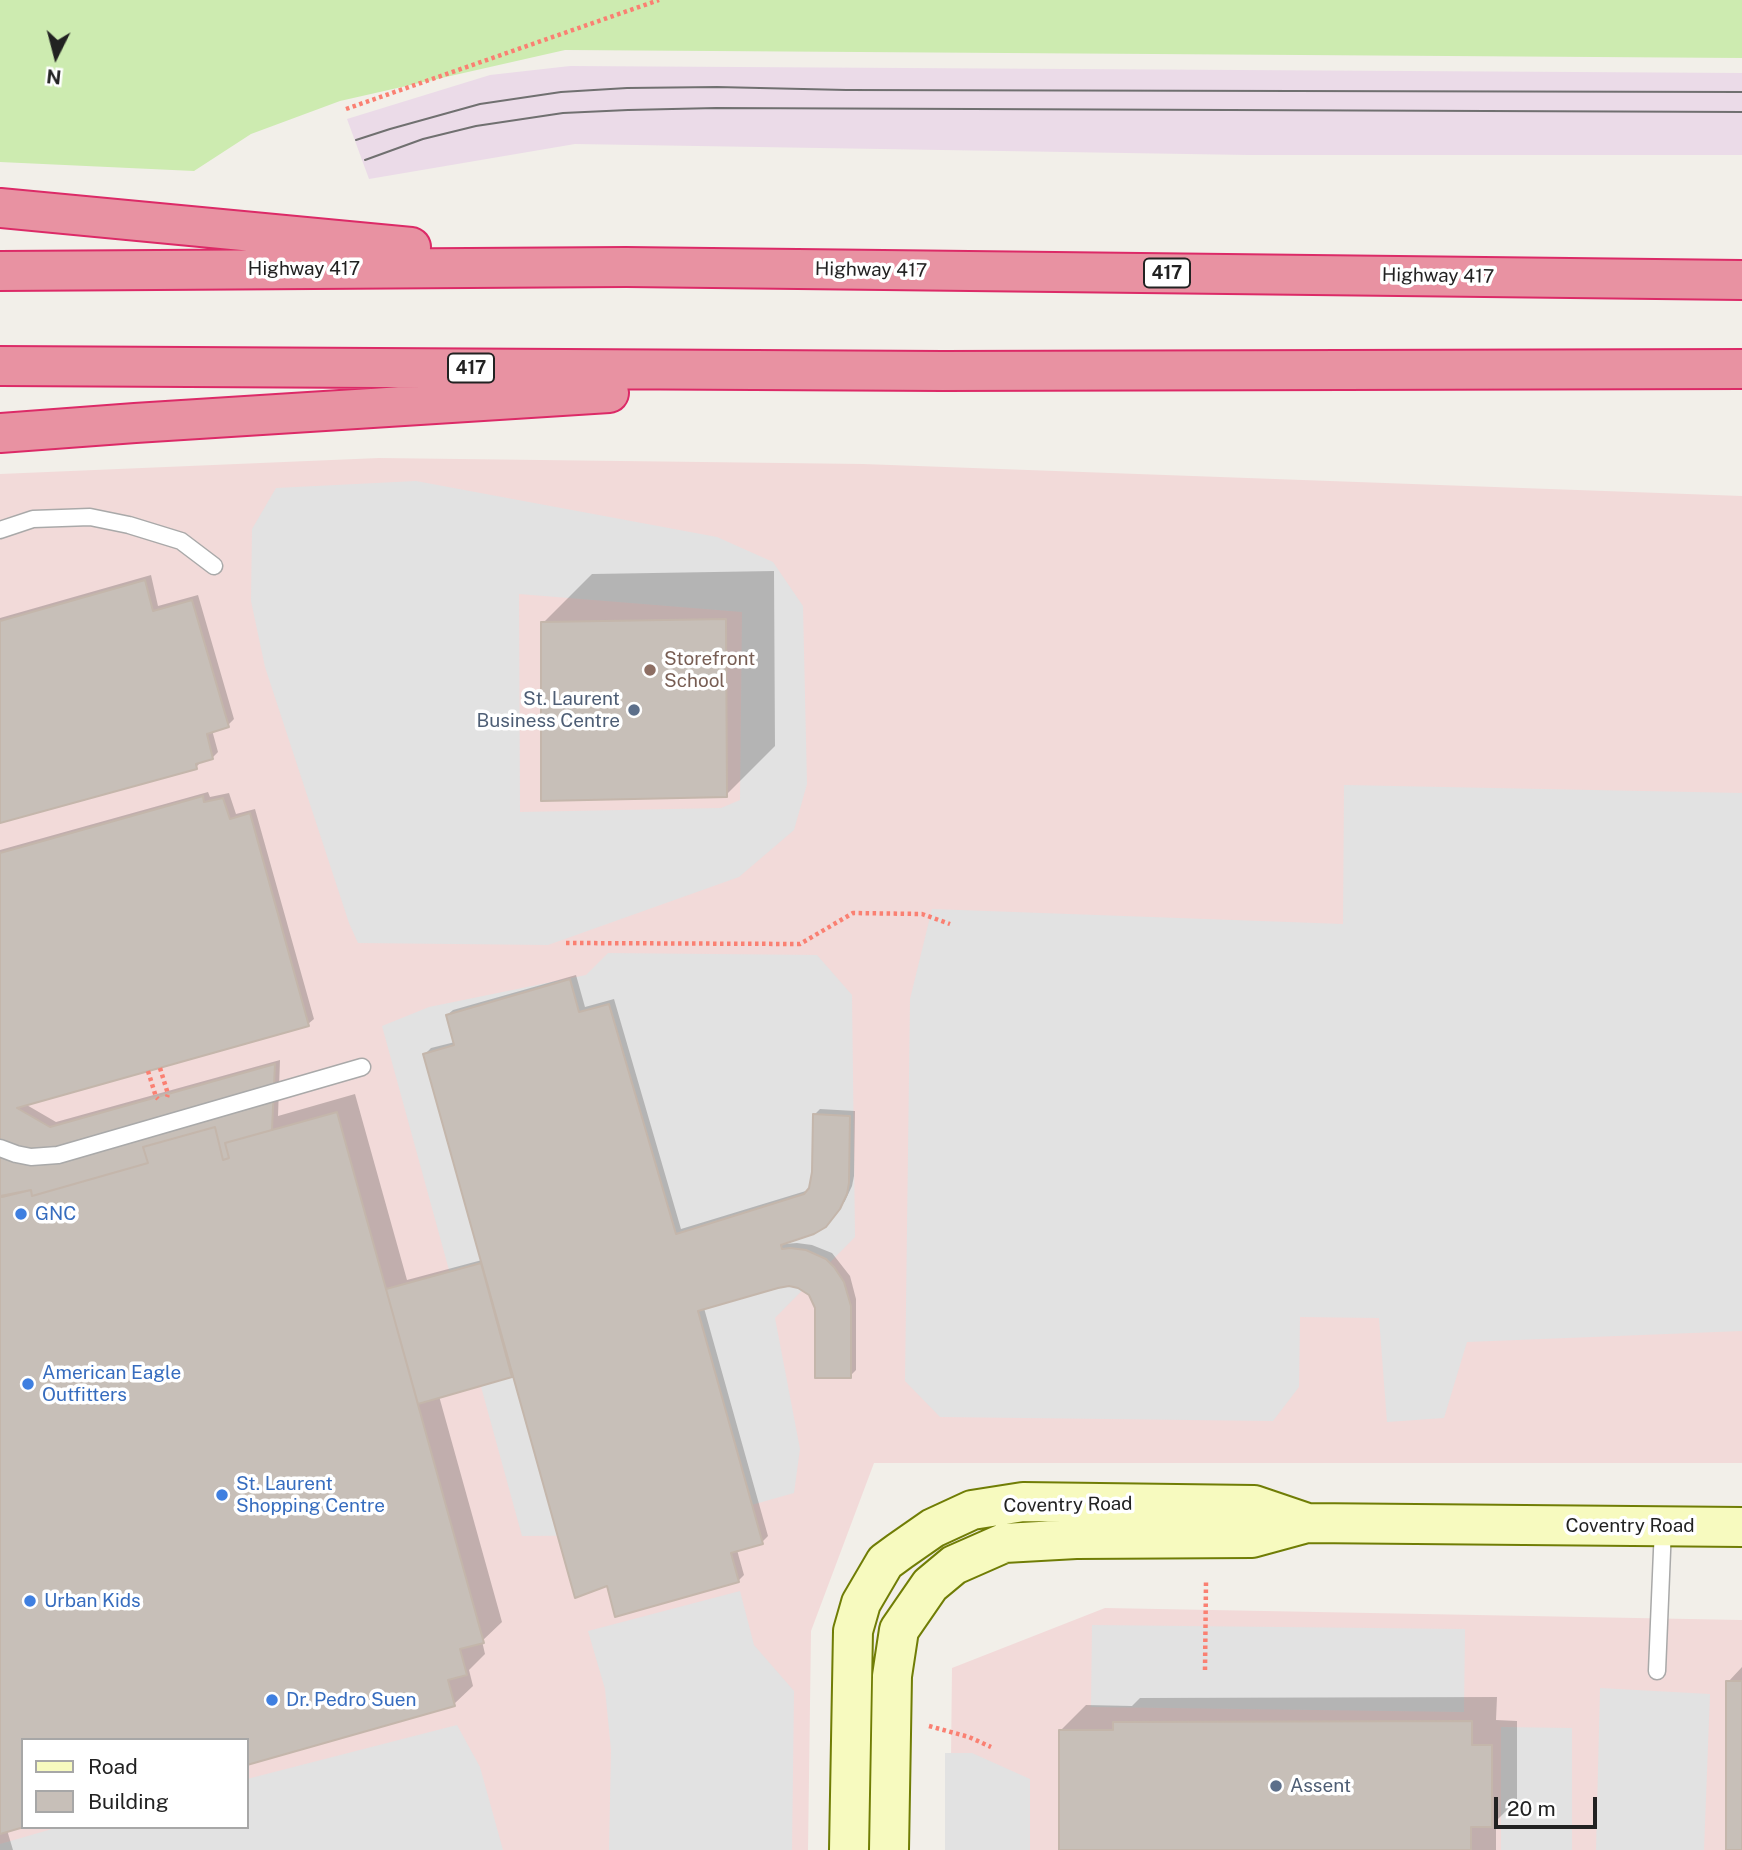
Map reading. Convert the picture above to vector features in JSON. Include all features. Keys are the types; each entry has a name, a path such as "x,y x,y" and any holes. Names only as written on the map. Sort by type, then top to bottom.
{"highway":[{"path":"0,208 626,267"},
{"name":"Highway 417","path":"0,271 626,267 1742,280"},
{"name":"417","path":"0,366 943,371 1742,369"},
{"path":"0,433 943,371"}],"main road":[{"name":"Coventry Road","path":"849,1850 853,1631 861,1603 885,1562 900,1551 933,1528 972,1510 1023,1502 1254,1505 1307,1523"},
{"name":"Coventry Road","path":"889,1850 892,1675 899,1630 930,1585 954,1565 1004,1543 1076,1539 1252,1538 1307,1523 1742,1527"}],"lane":[{"path":"0,530 33,519 90,517 129,525 181,541 214,566"},
{"path":"0,1148 31,1157 58,1155 362,1067"},
{"path":"1657,1671 1663,1527"}],"path":[{"path":"346,109 659,0"},
{"path":"566,943 800,944 853,913 922,914 950,924"},
{"path":"160,1068 168,1094 164,1102"},
{"path":"148,1071 156,1097"},
{"path":"1205,1670 1206,1582"},
{"path":"923,1725 969,1737 990,1747"}],"shaded area":[{"path":"570,66 1742,73 1742,155 1248,155 575,144 369,179 347,119 490,75"},
{"path":"379,458 863,464 1742,496 1742,1463 874,1463 811,1631 808,1850 0,1850 0,474"},
{"path":"416,481 717,537 773,562 803,606 807,784 794,830 739,877 548,945 358,943 349,923 265,667 251,601 252,529 276,488","holes":["519,594 742,612 740,800 721,808 520,812"]},
{"path":"1344,785 1742,793 1742,1331 1467,1342 1444,1418 1387,1422 1379,1318 1300,1317 1299,1387 1273,1421 940,1417 905,1381 910,999 932,909 1343,924"},
{"path":"608,953 817,955 852,995 855,1237 775,1318 800,1449 794,1493 645,1535 522,1536 382,1026 429,1007 586,975"},
{"path":"740,1591 754,1645 794,1691 792,1850 609,1850 611,1750 605,1689 588,1631"},
{"path":"1105,1608 1742,1620 1742,1850 950,1850 952,1668"},
{"path":"1092,1625 1465,1629 1464,1712 1091,1707"},
{"path":"1600,1688 1710,1694 1704,1850 1596,1850"},
{"path":"457,1725 480,1767 503,1850 0,1850 0,1844 52,1829 248,1829 248,1779"},
{"path":"1501,1727 1572,1728 1572,1850 1501,1850"},
{"path":"945,1753 972,1753 1030,1779 1030,1850 945,1850"}],"green space":[{"path":"0,0 1742,0 1742,58 565,50 340,101 251,134 194,171 0,162"}],"building":[{"path":"145,580 153,611 192,600 229,727 207,734 213,759 196,764 197,769 0,823 0,621"},
{"name":"St. Laurent Business Centre","path":"726,619 727,797 541,801 541,622"},
{"path":"203,796 204,802 223,798 230,819 250,813 309,1026 17,1108 50,1127 275,1064 272,1130 225,1143 229,1158 223,1160 215,1127 143,1147 148,1163 32,1196 31,1190 0,1196 0,853"},
{"path":"570,979 579,1012 609,1004 676,1234 804,1194 809,1188 812,1172 813,1114 850,1116 849,1183 840,1209 826,1227 781,1245 782,1249 806,1250 826,1259 844,1282 851,1306 851,1378 815,1378 815,1308 809,1295 798,1288 778,1288 698,1311 763,1544 731,1553 739,1582 615,1617 607,1586 575,1598 423,1054 454,1045 446,1015"},
{"name":"St. Laurent Shopping Centre","path":"337,1112 484,1643 460,1649 467,1675 448,1680 455,1706 248,1765 248,1738 21,1738 21,1828 0,1834 0,1196 31,1190 32,1196 148,1163 143,1147 215,1127 223,1160 229,1158 225,1143"},
{"path":"481,1263 512,1377 418,1404 386,1289"},
{"path":"1726,1681 1742,1681 1742,1850 1726,1850"},
{"name":"Assent","path":"1472,1721 1472,1745 1492,1745 1492,1827 1471,1827 1471,1850 1059,1850 1059,1730 1113,1730 1113,1722"}],"tram line":[{"path":"356,140 480,104 561,92 627,88 1742,92"},
{"path":"365,160 423,139 476,126 563,113 628,110 716,108 1742,112"}],"place":[{"name":"Storefront School","path":"650,670"},
{"name":"St. Laurent Business Centre","path":"634,710"},
{"name":"GNC","path":"21,1214"},
{"name":"American Eagle Outfitters","path":"28,1384"},
{"name":"St. Laurent Shopping Centre","path":"222,1495"},
{"name":"Urban Kids","path":"30,1601"},
{"name":"Dr. Pedro Suen","path":"272,1700"},
{"name":"Assent","path":"1276,1786"}]}
